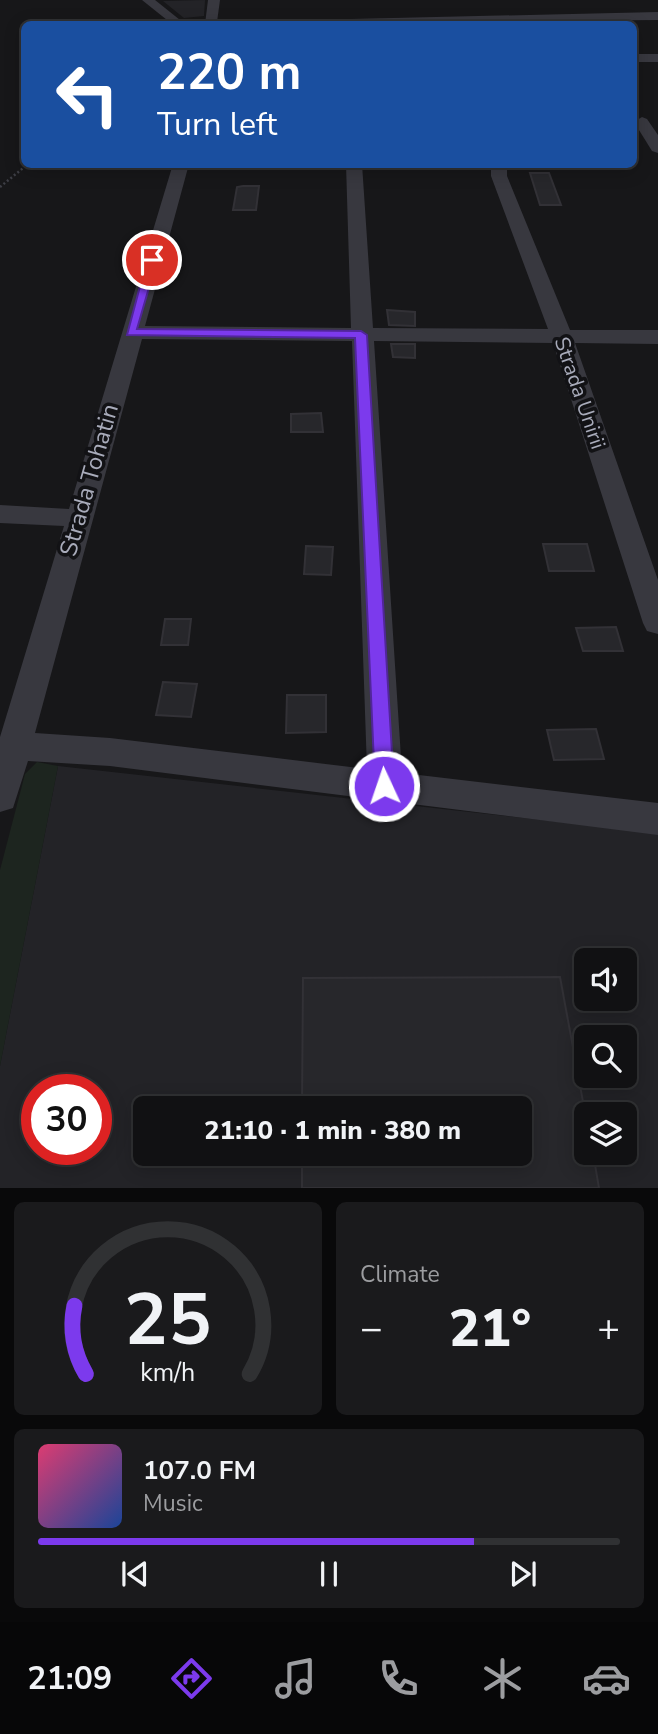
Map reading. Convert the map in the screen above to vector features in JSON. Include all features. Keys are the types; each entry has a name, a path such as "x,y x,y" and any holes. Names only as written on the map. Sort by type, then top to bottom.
{"street":[{"path":"148,0 170,21"},
{"path":"211,21 214,0"},
{"path":"470,6 477,21"},
{"path":"507,21 658,16"},
{"path":"637,58 658,58"},
{"path":"645,122 658,148"},
{"name":"Strada Tohatin","path":"0,797 13,746 14,694 78,518 180,168"},
{"path":"354,168 384,786"},
{"name":"Strada Unirii","path":"499,168 499,176 561,335 658,623"},
{"path":"131,332 658,337"},
{"path":"0,514 78,518"},
{"path":"13,746 110,752 658,819"}],"path":[{"path":"0,187 23,168"}],"shaded area":[{"path":"205,0 204,16 184,18 163,1"},
{"path":"37,762 58,766 0,1066 0,870 25,774"},
{"path":"58,766 658,833 658,1188 0,1188 0,1066"}],"building":[{"path":"530,173 549,173 561,205 540,205"},
{"path":"259,186 256,210 233,210 237,187"},
{"path":"387,310 415,312 415,326 389,325"},
{"path":"391,344 415,344 415,358 393,357"},
{"path":"321,413 323,432 291,432 291,414"},
{"path":"543,544 587,544 594,571 549,571"},
{"path":"306,546 333,547 331,575 304,574"},
{"path":"165,619 191,619 188,645 161,645"},
{"path":"616,627 623,651 583,651 576,628"},
{"path":"163,682 197,684 191,717 156,715"},
{"path":"287,695 326,695 326,732 286,733"},
{"path":"596,729 604,759 554,760 547,730"},
{"path":"560,977 574,1053 574,1088 580,1088 583,1102 574,1102 574,1165 595,1165 599,1188 302,1188 302,1166 532,1166 532,1096 302,1096 303,978"}],"route":[{"path":"152,260 131,332 361,335 384,786"}]}
